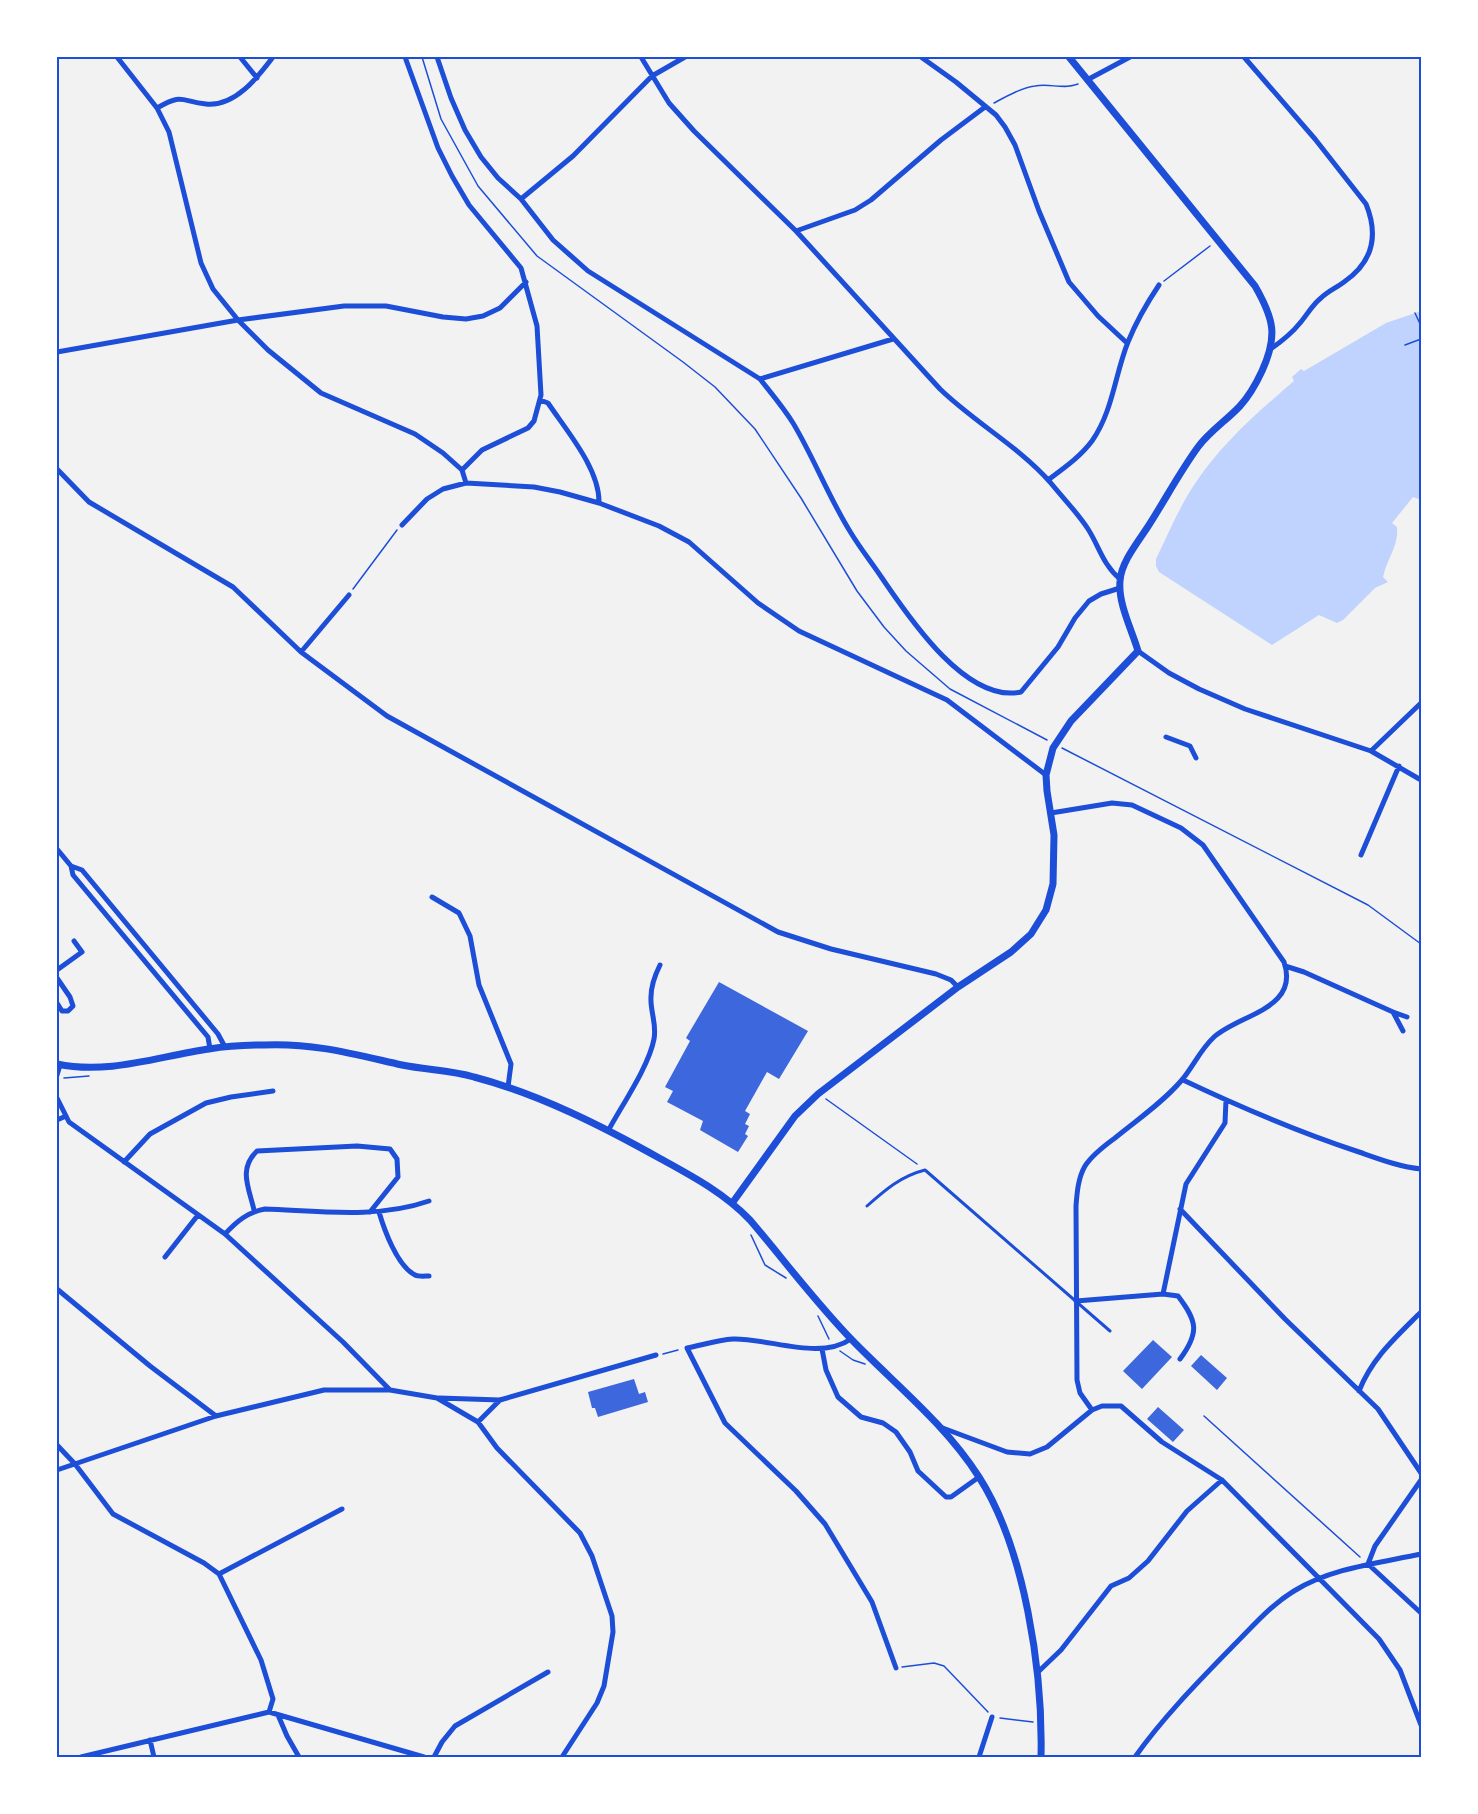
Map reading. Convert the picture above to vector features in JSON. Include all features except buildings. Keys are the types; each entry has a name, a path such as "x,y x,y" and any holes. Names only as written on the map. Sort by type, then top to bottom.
{"street":[{"path":"117,57 157,108 169,132 201,263 213,289 238,320 268,350 321,393 415,434 443,453 462,470 466,483"},
{"path":"240,57 257,78"},
{"path":"157,108 179,98 207,104 217,104 231,99 257,78 273,57"},
{"path":"405,57 431,132 452,176 469,205 520,267 537,326 540,400 534,421 528,428 482,450 462,470"},
{"path":"437,57 450,98 465,130 487,164 521,199 553,240 588,271 759,379 793,424 850,532 908,615 949,663 986,687 1003,693 1021,692 1058,647 1075,618 1089,601 1101,594 1120,588"},
{"path":"641,57 669,103 694,131 796,231 893,339 956,404 987,426 1048,480 1087,528 1104,562 1120,579"},
{"path":"521,199 573,156 652,76 685,57"},
{"path":"921,57 996,115 1015,145 1039,211 1069,282 1098,316 1127,343"},
{"path":"1069,57 1255,286 1265,304 1273,335 1272,348 1256,386 1199,446 1131,553 1120,579 1120,588 1138,651 1169,674 1230,703 1371,751 1421,780"},
{"path":"1087,80 1130,57"},
{"path":"1244,57 1315,139 1366,204 1371,215 1373,238 1369,256 1359,269 1344,282 1320,298 1298,325 1272,348"},
{"path":"796,231 846,214 871,200 941,140 985,107"},
{"path":"57,352 238,320 344,306 386,306 466,319 483,316 500,308 526,282"},
{"path":"1048,480 1079,456 1093,440 1101,426 1116,385 1127,343 1144,308 1159,285"},
{"path":"759,379 893,339"},
{"path":"540,400 548,403 585,459 596,482 599,503"},
{"path":"57,469 89,502 233,587 302,652 387,716 778,932 831,949 936,974 951,980 958,987"},
{"path":"402,525 427,499 443,489 466,483 534,487 599,503 659,526 689,542 758,603 799,631 947,700 1046,775"},
{"path":"302,652 349,595"},
{"path":"733,1202 795,1116 818,1094 958,987 1011,952 1031,934 1046,910 1053,884 1055,854 1046,775 1053,748 1077,715 1138,651"},
{"path":"1371,751 1421,704"},
{"path":"1166,737 1190,746 1196,758"},
{"path":"1361,855 1399,766"},
{"path":"1051,813 1112,802 1132,805 1181,828 1203,845 1285,966 1288,983 1271,1004 1217,1034 1200,1053 1182,1080 1157,1104 1104,1146 1084,1167 1079,1182 1076,1206 1077,1380 1080,1393 1092,1410"},
{"path":"57,849 71,866 82,870 218,1034 225,1047"},
{"path":"71,866 72,875 208,1037 210,1049"},
{"path":"432,897 459,913 470,936 478,985 511,1064 508,1087"},
{"path":"57,970 82,952 74,941"},
{"path":"608,1131 650,1055 655,1036 651,998 654,977 660,965"},
{"path":"1285,966 1305,972 1407,1017"},
{"path":"57,978 70,997 73,1006 68,1011 62,1011 57,1003"},
{"path":"1393,1012 1403,1031"},
{"path":"57,1076 58,1065 98,1068 225,1047 265,1045 339,1049 405,1065 471,1076 508,1087 608,1131 677,1168 733,1202 851,1339 955,1444 979,1477 999,1513 1018,1567 1037,1673 1042,1725 1041,1757"},
{"path":"1182,1080 1333,1144 1421,1170"},
{"path":"124,1162 150,1134 206,1103 273,1091"},
{"path":"57,1098 69,1122 225,1234 343,1342 390,1390"},
{"path":"1163,1294 1186,1184 1225,1123 1226,1100"},
{"path":"57,1120 66,1116"},
{"path":"255,1210 245,1172 248,1159 257,1151 357,1146 390,1149 397,1159 398,1177 370,1212"},
{"path":"225,1234 235,1222 255,1210 379,1212 402,1209 429,1201"},
{"path":"1180,1209 1285,1319 1378,1409 1421,1473"},
{"path":"379,1212 386,1235 408,1270 416,1276 429,1276"},
{"path":"165,1257 198,1215"},
{"path":"57,1289 150,1366 216,1416"},
{"path":"1076,1301 1163,1294 1178,1296 1192,1314 1194,1329 1189,1347 1180,1359"},
{"path":"1359,1391 1367,1371 1377,1358 1421,1312"},
{"path":"851,1339 841,1347 822,1349 733,1340 687,1348 725,1423 796,1491 822,1520 872,1602 896,1668"},
{"path":"822,1349 826,1370 838,1397 861,1417 883,1423 896,1432 910,1452 918,1471 946,1497 951,1497 979,1477"},
{"path":"57,1470 216,1416 324,1390 390,1390 437,1398 500,1400 656,1355"},
{"path":"437,1398 478,1422 497,1448 580,1533 592,1556 612,1616 613,1632 604,1686 597,1702 562,1757"},
{"path":"478,1422 500,1400"},
{"path":"940,1427 1007,1452 1030,1454 1047,1447 1092,1410 1102,1406 1120,1406 1162,1442 1222,1480 1379,1639 1400,1670 1421,1725"},
{"path":"57,1445 75,1464 113,1514 204,1563 219,1574 261,1660 273,1699 269,1712"},
{"path":"1037,1673 1061,1650 1111,1586 1129,1578 1148,1562 1187,1511 1222,1480"},
{"path":"1368,1564 1372,1552 1421,1480"},
{"path":"219,1574 342,1509"},
{"path":"1135,1757 1200,1679 1269,1609 1294,1591 1320,1578 1368,1564 1421,1554"},
{"path":"1368,1564 1421,1613"},
{"path":"434,1757 455,1726 548,1672"},
{"path":"81,1757 269,1712 424,1757"},
{"path":"278,1715 299,1757"},
{"path":"979,1757 992,1717"},
{"path":"150,1740 154,1757"}],"lane":[{"path":"867,1206 896,1182 913,1173 925,1170 1110,1331"}],"path":[{"path":"422,57 441,119 478,186 537,256 716,387 755,429 801,498 857,591 884,627 906,651 950,688 1040,736"},
{"path":"985,107 1020,90 1035,86 1068,87 1087,80"},
{"path":"1159,285 1198,253 1219,241"},
{"path":"1415,313 1421,326"},
{"path":"1405,345 1421,339"},
{"path":"349,595 402,525"},
{"path":"1070,752 1368,905 1421,944"},
{"path":"57,1076 95,1076"},
{"path":"818,1094 925,1170"},
{"path":"751,1234 765,1265 789,1280"},
{"path":"818,1316 828,1337 844,1356 865,1364"},
{"path":"656,1355 687,1348"},
{"path":"1204,1416 1368,1564"},
{"path":"896,1668 934,1663 944,1666 992,1717 1034,1722 1034,1714"}],"water":[{"path":"1421,311 1421,500 1413,497 1392,523 1397,527 1397,534 1395,546 1383,577 1388,582 1375,588 1343,620 1337,623 1319,615 1272,645 1159,572 1156,559 1194,485 1228,442 1294,381 1292,377 1301,369 1304,371 1386,323"}]}
